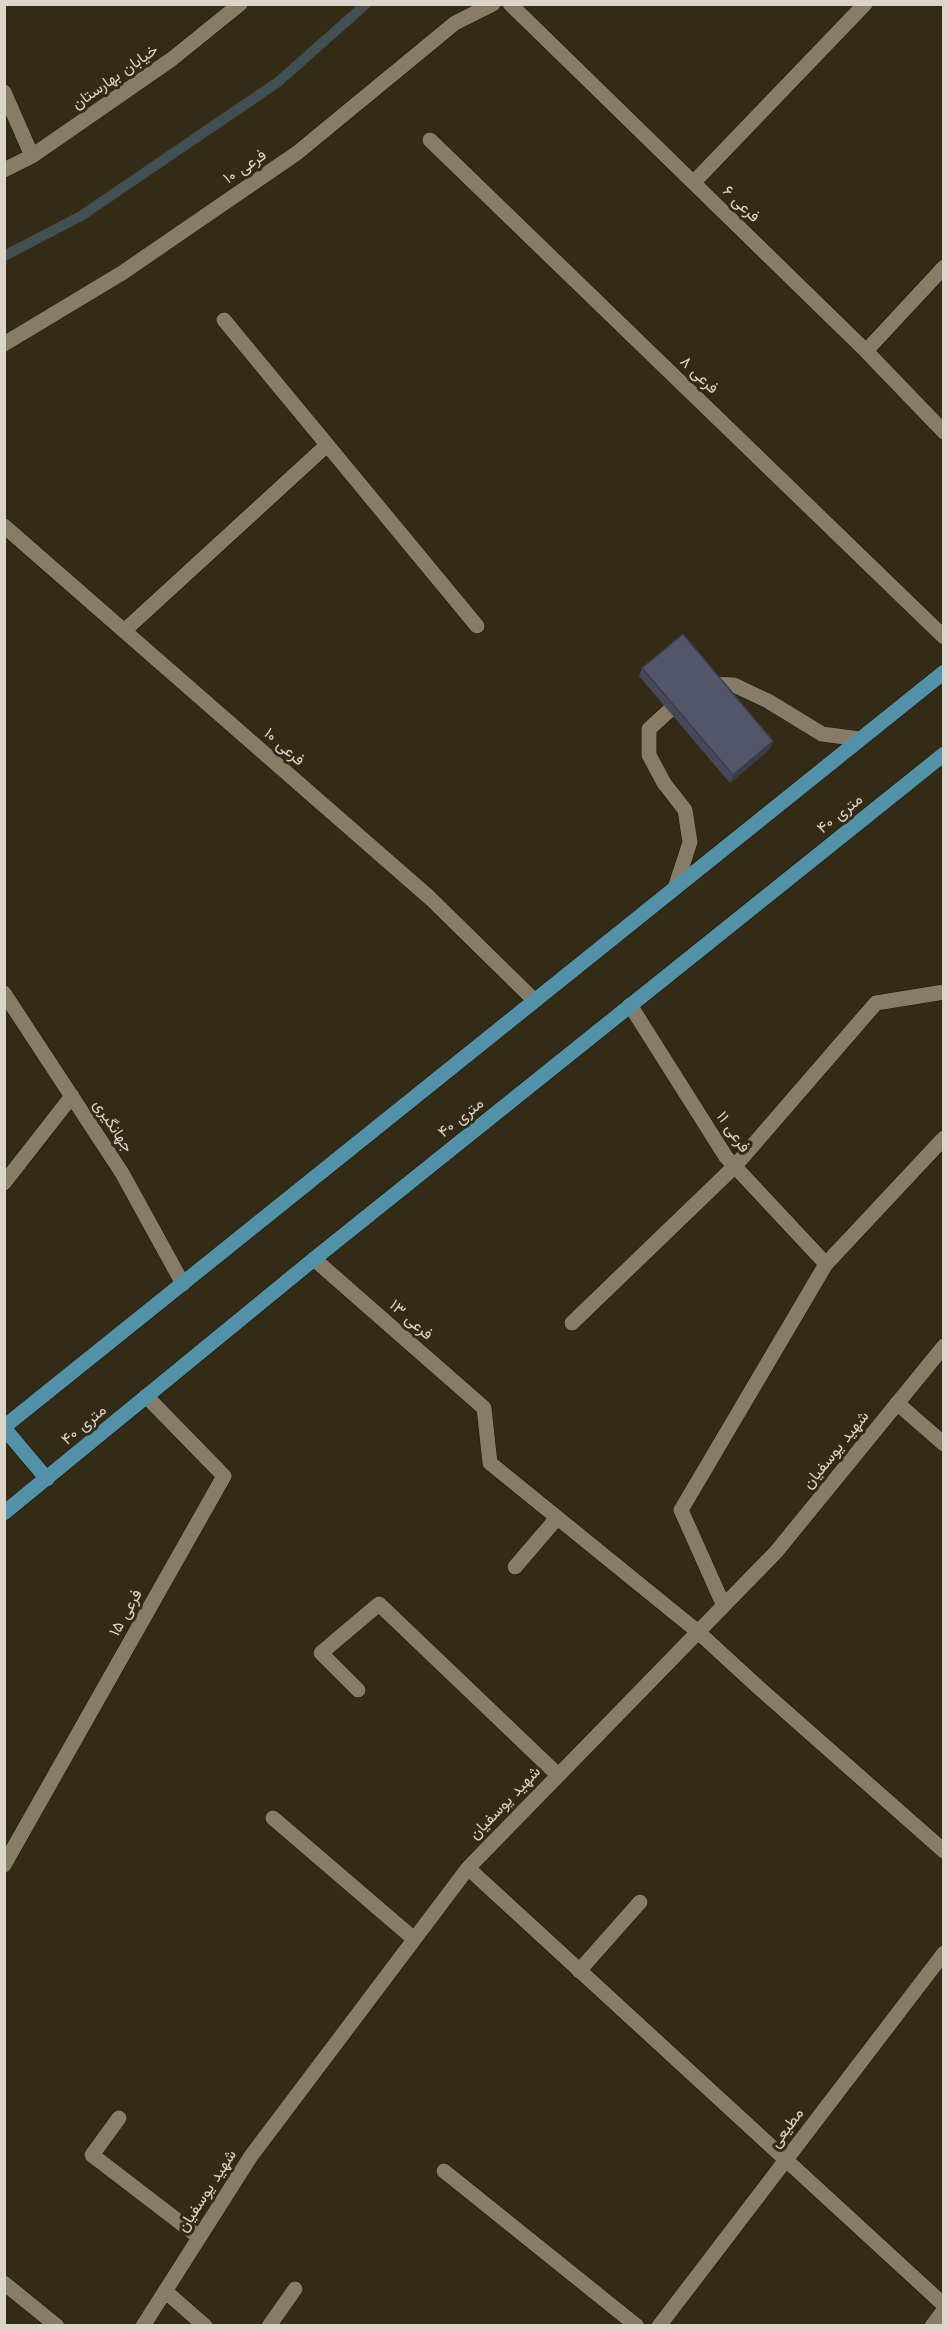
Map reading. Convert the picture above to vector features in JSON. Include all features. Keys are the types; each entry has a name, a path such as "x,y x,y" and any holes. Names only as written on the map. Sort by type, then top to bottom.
{"main road":[{"path":"47,1479 4,1427 944,672"},
{"name":"۴۰ متری","path":"4,1513 314,1259 944,754"}],"street":[{"name":"خیابان بهارستان","path":"4,170 32,156 172,59 240,4"},
{"name":"فرعی ۱۰","path":"4,344 122,273 297,153 455,23 493,4"},
{"name":"فرعی ۶","path":"510,4 866,351 944,432"},
{"path":"694,182 865,4"},
{"path":"4,92 32,156"},
{"name":"فرعی ۸","path":"430,140 944,637"},
{"path":"866,351 944,267"},
{"path":"224,320 477,626"},
{"path":"124,631 327,445"},
{"name":"فرعی ۱۰","path":"4,526 430,898 534,1000"},
{"path":"676,885 690,842 685,810 664,783 649,755 649,729 685,696 712,684 734,685 768,701 822,734 860,739"},
{"path":"572,1323 735,1166 876,1003 944,992"},
{"name":"جهانگیری","path":"4,993 122,1173 183,1284"},
{"name":"فرعی ۱۱","path":"630,1005 726,1157 826,1264"},
{"path":"4,1183 72,1096"},
{"path":"723,1604 681,1510 826,1264 944,1138"},
{"name":"فرعی ۱۳","path":"314,1259 484,1408 490,1463 557,1518"},
{"name":"شهید یوسفیان","path":"143,2325 251,2156 468,1868 776,1552 944,1346"},
{"name":"فرعی ۱۵","path":"4,1865 224,1476 146,1396"},
{"path":"897,1403 944,1444"},
{"path":"515,1567 557,1518 698,1631 944,1851"},
{"path":"358,1690 321,1653 379,1604 558,1774"},
{"path":"273,1818 414,1939"},
{"path":"468,1868 944,2305"},
{"path":"579,1971 640,1902"},
{"name":"مطیعی","path":"658,2325 944,1953"},
{"path":"119,2118 92,2155 199,2237"},
{"path":"444,2171 637,2325"},
{"path":"4,2283 57,2325"},
{"path":"269,2325 295,2289"},
{"path":"165,2291 205,2325"},
{"path":"932,2325 944,2310"}],"building":[{"path":"683,634 773,741 733,775 642,668"}],"waterway":[{"path":"4,256 81,216 278,82 366,4"}]}
